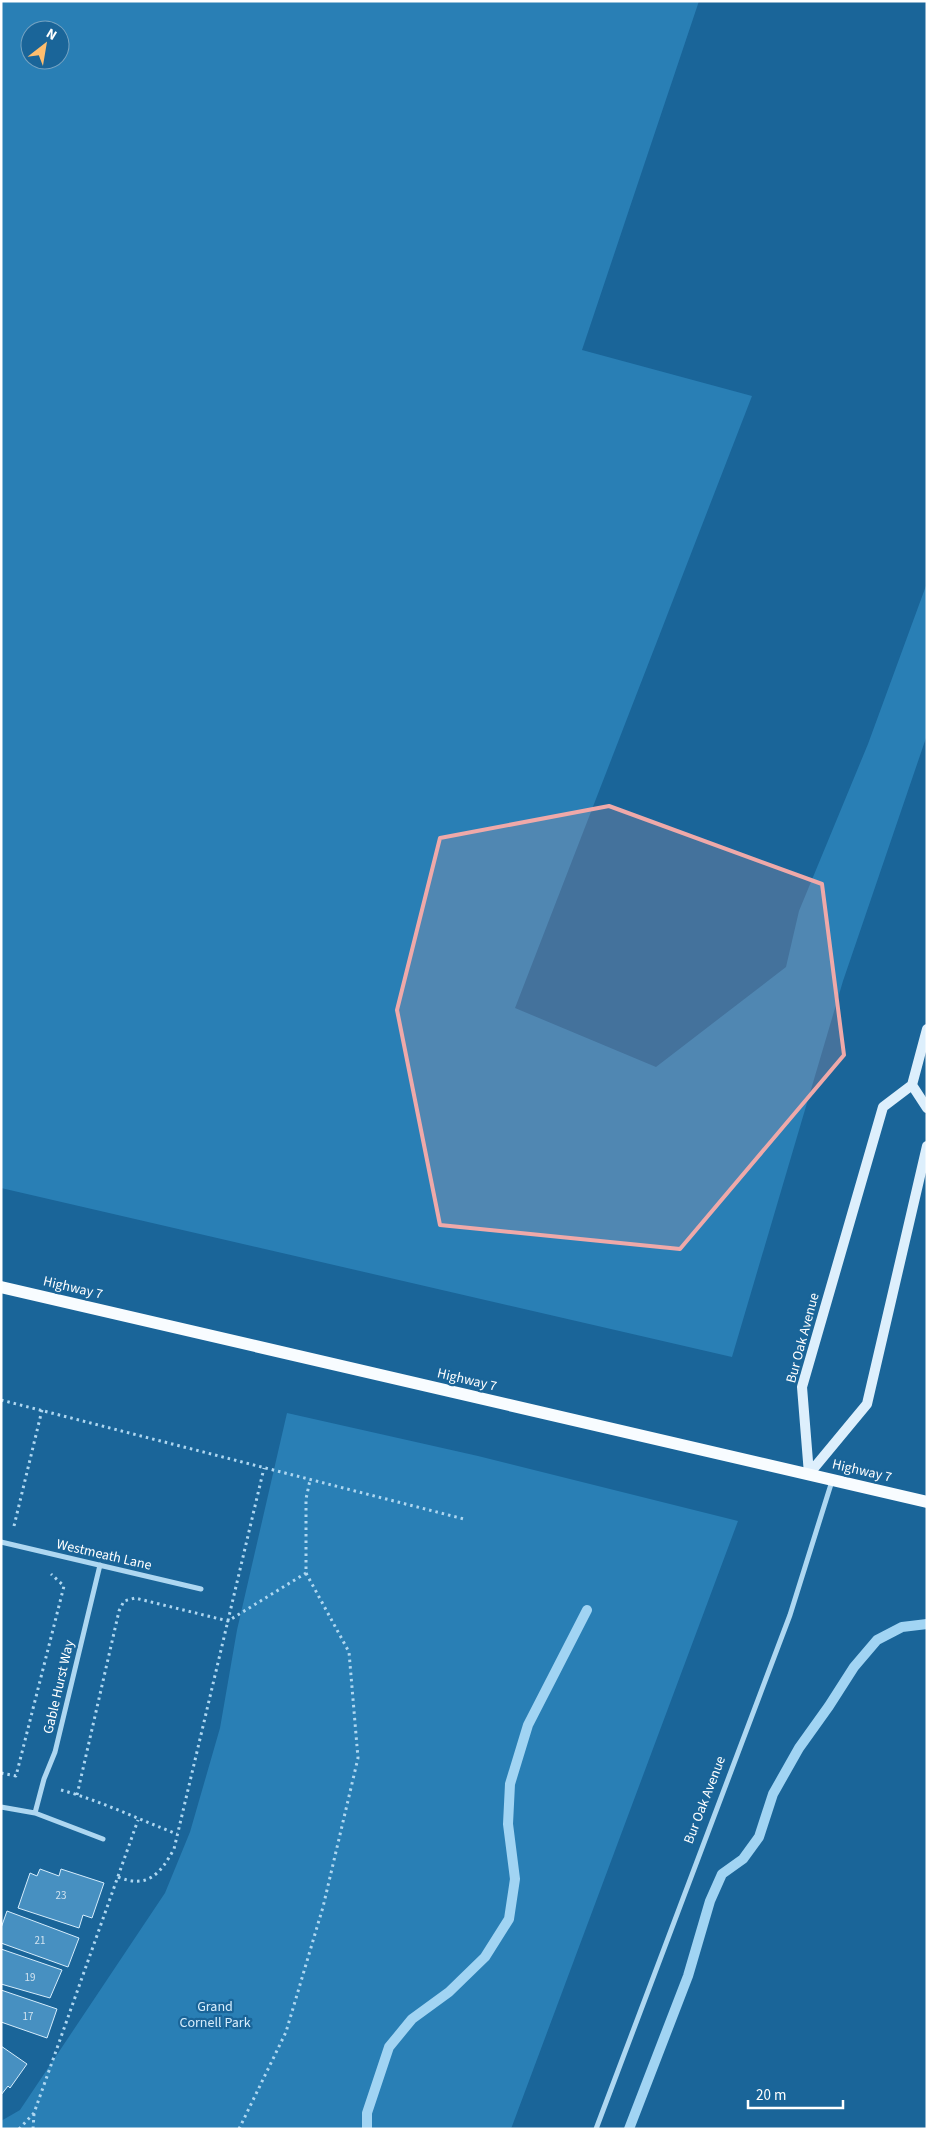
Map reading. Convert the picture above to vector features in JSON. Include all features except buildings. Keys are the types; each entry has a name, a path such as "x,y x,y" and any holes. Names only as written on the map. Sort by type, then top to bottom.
{"main road":[{"name":"Highway 7","path":"1,1287 927,1502"}],"street":[{"path":"927,1029 912,1085 927,1108"},
{"name":"Bur Oak Avenue","path":"809,1474 802,1387 883,1107 912,1085"},
{"path":"809,1474 867,1404 927,1146"},
{"name":"Bur Oak Avenue","path":"596,2129 790,1615 832,1479"},
{"name":"Westmeath Lane","path":"1,1542 201,1589"},
{"name":"Gable Hurst Way","path":"35,1813 44,1779 55,1752 100,1565"},
{"path":"1,1807 35,1813 103,1839"}],"path":[{"path":"1,1400 464,1519"},
{"path":"14,1527 42,1410"},
{"path":"118,1877 128,1881 146,1880 159,1873 174,1849 264,1468"},
{"path":"239,2129 286,2032 323,1907 358,1758 349,1652 306,1573 306,1498 310,1480"},
{"path":"1,1773 16,1776 64,1586 48,1572"},
{"path":"78,1795 120,1611 124,1601 135,1598 228,1621 306,1573"},
{"path":"58,1789 107,1805 138,1820 177,1834"},
{"path":"33,2129 34,2113 138,1820"},
{"path":"19,2129 34,2113"}],"highlighted area":[{"path":"609,806 822,884 844,1055 680,1249 440,1225 397,1010 440,838"}],"green space":[{"path":"1,1 699,1 582,350 752,396 515,1008 656,1067 786,967 799,911 868,744 927,583 927,735 843,981 732,1357 1,1188"},
{"name":"Grand Cornell Park","path":"287,1413 478,1456 738,1521 511,2129 1,2129 1,2121 20,2110 165,1893 190,1832 220,1728 237,1630"}],"waterway":[{"path":"367,2129 367,2113 389,2047 412,2019 449,1992 485,1957 509,1919 515,1879 508,1824 510,1784 528,1725 587,1610"},
{"path":"629,2129 688,1976 710,1901 722,1874 743,1859 759,1837 773,1794 799,1748 854,1667 877,1640 902,1627 927,1624"}]}
